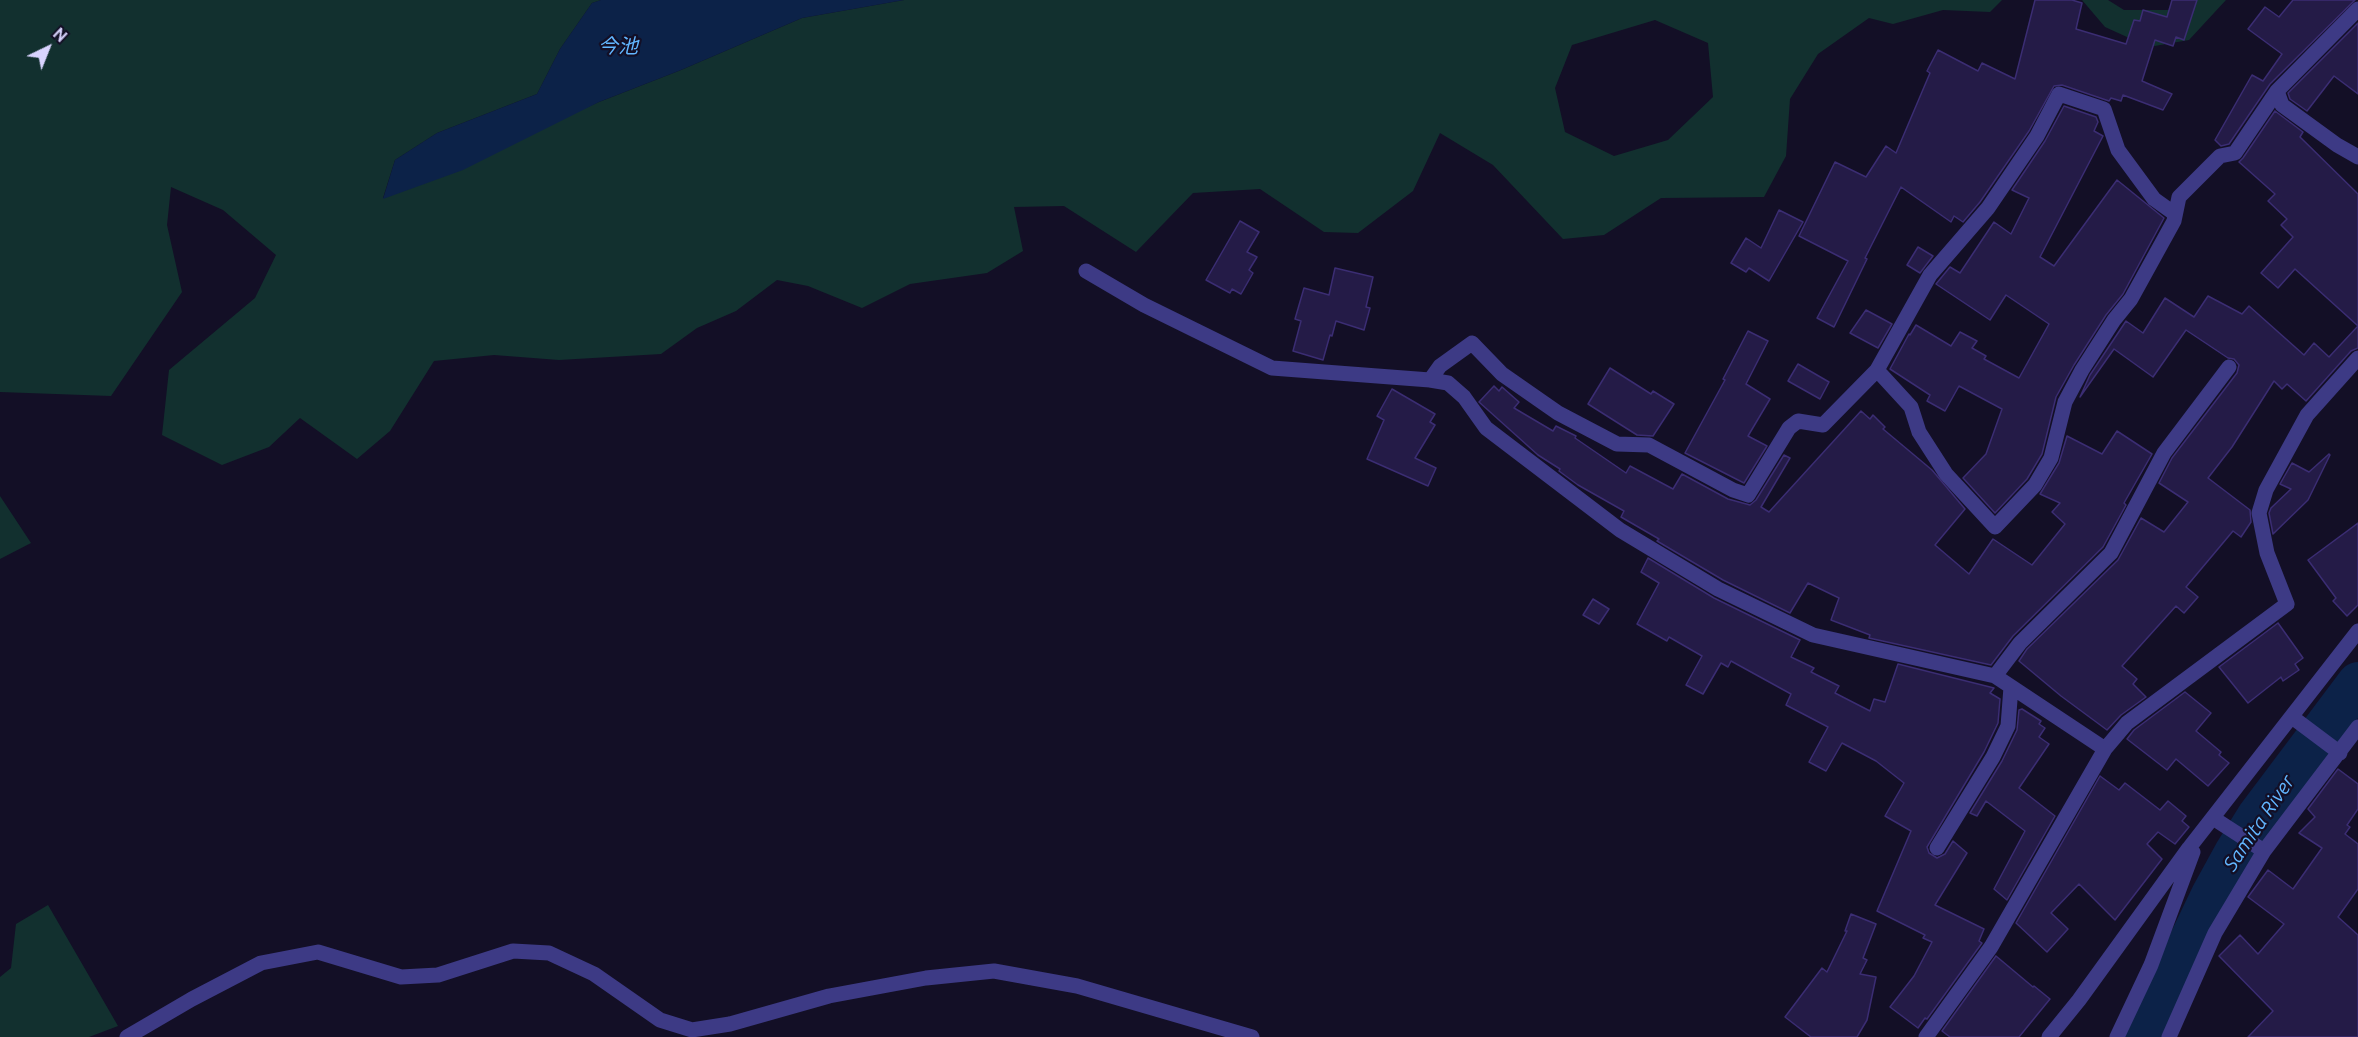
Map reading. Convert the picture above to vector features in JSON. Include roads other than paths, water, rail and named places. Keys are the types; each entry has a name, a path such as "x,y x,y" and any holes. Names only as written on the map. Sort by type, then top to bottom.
{"street":[{"path":"1877,370 1911,407 1919,432 1946,474 1995,527 2035,485 2051,458 2065,402 2102,340 2131,299 2174,221 2179,197 2220,156 2235,153 2277,92 2358,9"},
{"path":"2277,92 2282,105 2337,145 2358,157"},
{"path":"1430,380 1440,366 1472,343 1502,374 1558,413 1617,444 1649,445 1733,490 1748,495 1789,428 1798,422 1823,425 1877,370 1930,275 1988,208 2037,136 2059,94 2104,108 2118,150 2154,199 2175,214"},
{"path":"1086,271 1144,305 1272,368 1448,383 1464,397 1486,428 1620,530 1718,589 1813,635 1995,676 2105,749"},
{"path":"1926,1037 1991,947 2105,749 2127,723 2287,604 2267,553 2259,513 2266,490 2307,415 2358,358"},
{"path":"1995,676 2020,643 2112,552 2164,453 2229,367"},
{"path":"2049,1037 2079,1000 2199,835 2218,820 2295,719 2358,631"},
{"path":"1938,848 1993,757 2008,726 2011,687"},
{"path":"2295,719 2337,751"},
{"path":"2169,1037 2215,933 2262,850 2358,727"},
{"path":"2218,820 2262,850"},
{"path":"2117,1037 2151,965 2199,835"},
{"path":"127,1037 192,999 261,963 318,952 401,976 438,975 513,951 549,953 594,974 660,1020 692,1030 730,1024 840,994 926,978 994,971 1077,986 1252,1037"}],"water":[{"name":"今池","path":"601,0 904,0 802,18 599,102 463,170 383,199 395,160 437,133 537,94 560,49 592,3"}],"waterway":[{"name":"Samita River","path":"2144,1037 2212,895 2235,853 2258,816 2358,683"}]}
